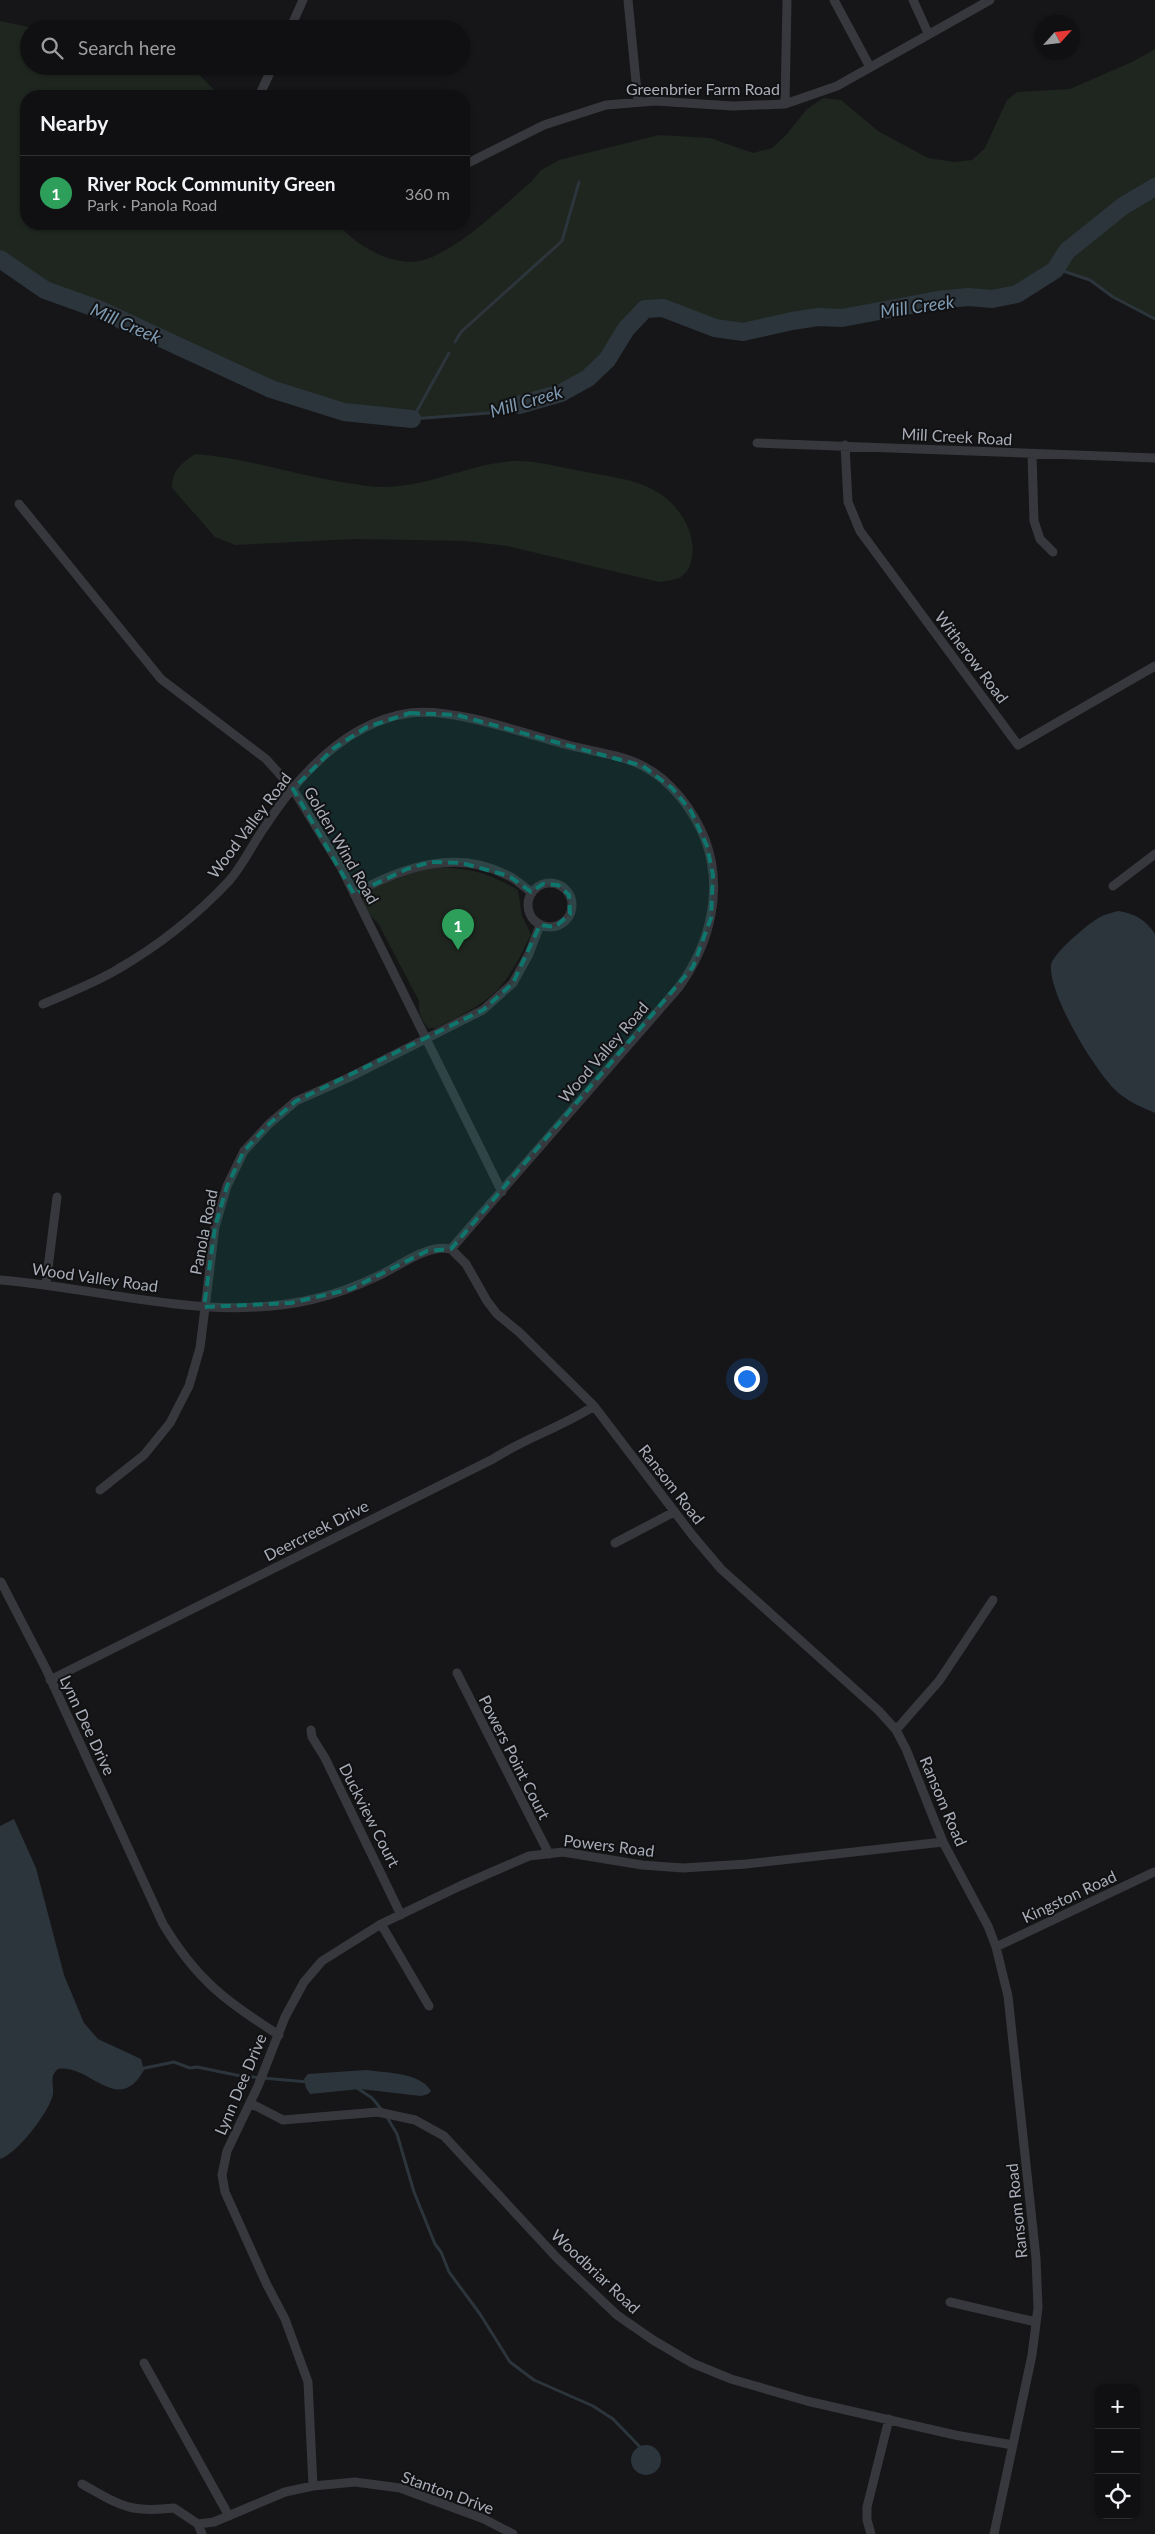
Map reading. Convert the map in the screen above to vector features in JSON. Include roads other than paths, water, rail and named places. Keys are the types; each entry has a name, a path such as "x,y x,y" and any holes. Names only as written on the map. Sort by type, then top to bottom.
{"street":[{"path":"294,20 302,0"},
{"path":"628,0 638,102"},
{"path":"785,104 787,0"},
{"path":"834,0 870,67"},
{"path":"913,0 928,33"},
{"name":"Greenbrier Farm Road","path":"470,162 544,125 606,105 679,101 733,106 785,104 837,86 928,33 990,0"},
{"path":"262,90 269,75"},
{"name":"Mill Creek Road","path":"757,443 845,445 1032,455 1155,458"},
{"name":"Witherow Road","path":"845,445 848,502 860,531 1018,745 1155,666"},
{"path":"1032,455 1034,521 1040,539 1053,552"},
{"name":"Golden Wind Road","path":"19,504 161,678 266,759 293,789 324,838 354,894 502,1192"},
{"name":"Wood Valley Road","path":"0,1280 46,1284 86,1292 204,1307 270,1306 320,1298 351,1288 427,1251 448,1248 502,1192 693,967 704,941 714,899 713,875 707,846 692,811 672,788 643,766 457,715 410,713 367,727 334,748 293,789 271,817 230,880 178,928 116,971 43,1004"},
{"path":"1113,886 1155,854"},
{"path":"354,894 407,869 432,862 462,863 481,867 509,876 531,892"},
{"path":"553,883 566,890 571,899 571,909 564,922 550,928 540,926 533,920 528,911 528,901 531,892 539,886 553,883"},
{"name":"Panola Road","path":"100,1490 144,1456 170,1422 189,1386 200,1348 215,1227 227,1186 244,1151 269,1124 296,1101 426,1039 483,1010 499,998 513,983 529,954 540,926"},
{"path":"46,1284 57,1197"},
{"name":"Ransom Road","path":"448,1248 466,1264 486,1301 497,1314 524,1336 594,1406 674,1512 721,1569 879,1711 896,1730 943,1842 996,1947 1008,1996 1036,2258 1038,2308 1013,2445 994,2534"},
{"name":"Deercreek Drive","path":"50,1680 493,1459 518,1443 556,1428 594,1406"},
{"path":"616,1542 674,1512"},
{"name":"Lynn Dee Drive","path":"1,1582 50,1680 159,1915 182,1955 204,1981 226,1999 280,2035 227,2151 222,2175 225,2192 267,2286 285,2318 308,2382 313,2486"},
{"path":"896,1730 939,1681 993,1600"},
{"name":"Powers Point Court","path":"457,1673 549,1854"},
{"name":"Duckview Court","path":"311,1730 312,1737 329,1767 401,1915"},
{"name":"Powers Road","path":"280,2035 292,2003 304,1982 322,1961 381,1924 529,1856 563,1852 642,1865 683,1868 746,1864 943,1842"},
{"name":"Kingston Road","path":"996,1947 1154,1872"},
{"path":"381,1924 429,2006"},
{"name":"Woodbriar Road","path":"250,2102 283,2120 378,2112 415,2120 444,2136 558,2259 617,2315 653,2340 692,2363 731,2380 807,2401 955,2435 1013,2445"},
{"path":"950,2302 1036,2322"},
{"path":"144,2363 229,2516"},
{"path":"871,2534 867,2520 867,2507 890,2419"},
{"name":"Stanton Drive","path":"198,2524 214,2522 285,2492 313,2486 355,2482 400,2488 484,2519 513,2534"},
{"path":"82,2484 118,2505 145,2511 174,2508 198,2524 202,2534"}],"waterway":[{"path":"455,342 461,332 562,241 579,182"},
{"name":"Mill Creek","path":"519,405 561,393 588,378 607,360 626,329 645,309 663,308 715,328 743,332 792,321 818,317 842,318 938,300 968,297 992,299 1017,294 1055,270 1067,251 1123,206 1155,187"},
{"name":"Mill Creek","path":"0,259 45,290 98,309 271,389 344,412 412,419"},
{"path":"1055,270 1061,269 1090,280 1113,297 1155,319"},
{"path":"413,418 449,353"},
{"name":"Mill Creek","path":"412,419 489,413 519,405"},
{"path":"140,2069 174,2062 190,2068 197,2067 241,2076 308,2082"},
{"path":"357,2088 372,2098 382,2110"},
{"path":"387,2117 397,2134 414,2192 435,2244 441,2252 449,2272 480,2314 510,2362 534,2380 593,2406 613,2419 641,2448"}],"place":[{"name":"River Rock Community Green","path":"458,950"}]}
